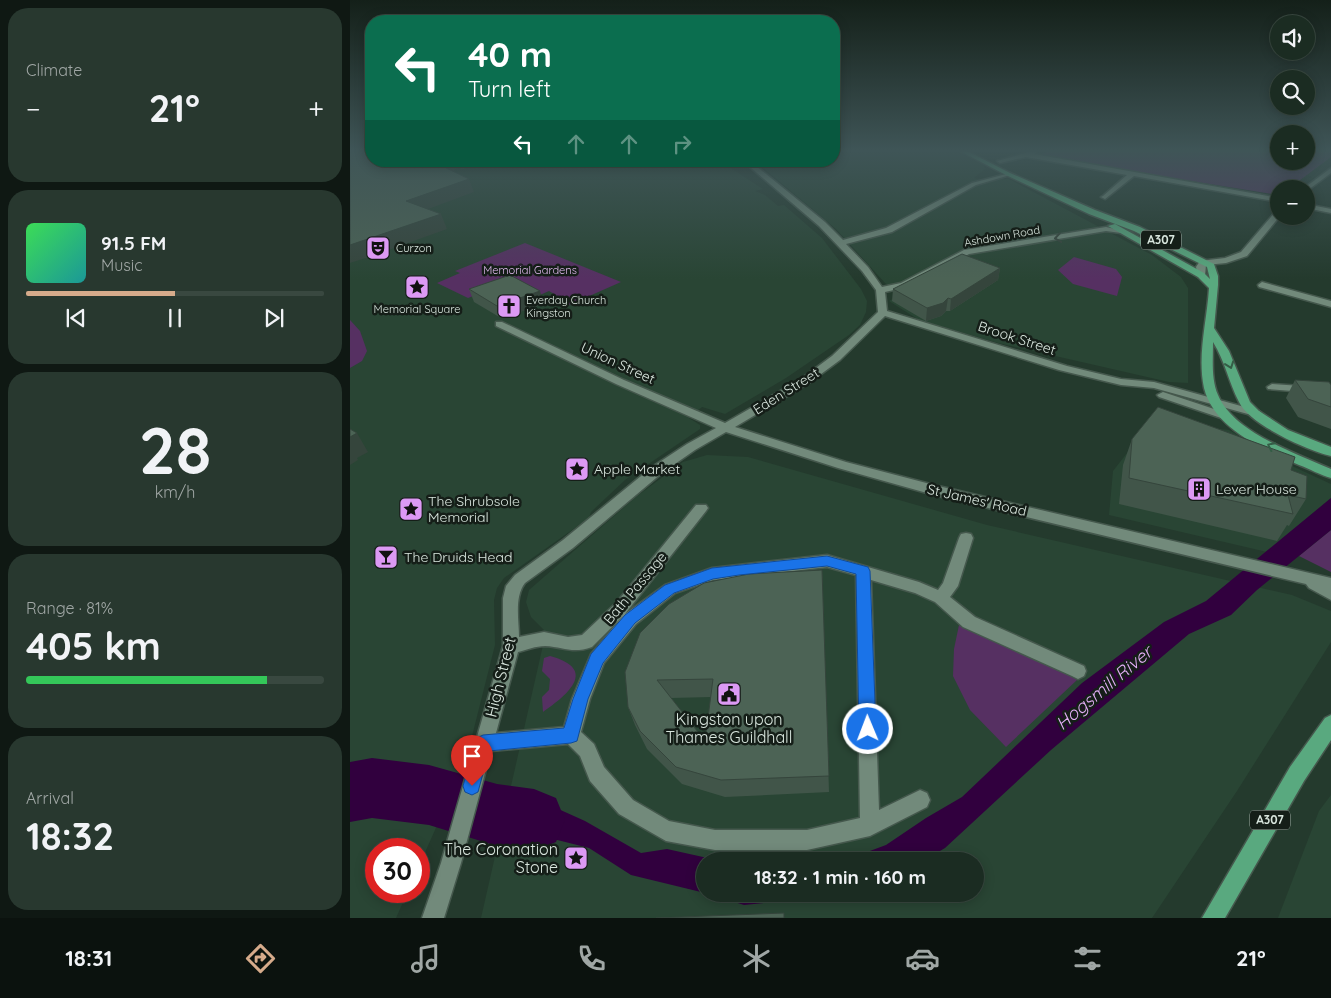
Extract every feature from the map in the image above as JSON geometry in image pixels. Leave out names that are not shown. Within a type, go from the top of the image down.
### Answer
[{"type":"main road","name":"A307","points":[[1054,194],[1092,212],[1111,225],[1207,262]]},
{"type":"main road","name":"A307","points":[[1120,232],[1201,275],[1214,288]]},
{"type":"main road","points":[[1207,262],[1212,270],[1214,288],[1208,346],[1208,378],[1214,400],[1225,416],[1258,439],[1331,474]]},
{"type":"main road","points":[[1210,329],[1224,351],[1245,403],[1255,413],[1284,432],[1331,452]]},
{"type":"main road","name":"A307","points":[[1213,918],[1297,774],[1331,724]]},
{"type":"street","points":[[786,194],[822,224],[865,269],[880,290],[883,312]]},
{"type":"street","points":[[841,243],[889,230],[957,194]]},
{"type":"street","points":[[1105,197],[1109,194]]},
{"type":"street","points":[[1244,194],[1270,198]]},
{"type":"street","points":[[1315,208],[1331,211]]},
{"type":"street","points":[[1201,275],[1200,266],[1207,262],[1232,259],[1244,254],[1270,222]]},
{"type":"street","name":"Ashdown Road","points":[[880,290],[904,285],[967,252],[1111,225],[1120,232]]},
{"type":"street","points":[[1262,285],[1331,304]]},
{"type":"street","name":"Brook Street","points":[[883,312],[1053,365],[1143,386],[1154,385],[1214,400],[1255,413]]},
{"type":"street","name":"Eden Street","points":[[514,586],[520,579],[568,544],[657,470],[691,447],[805,382],[836,358],[883,312]]},
{"type":"street","name":"Union Street","points":[[499,324],[620,382],[725,428]]},
{"type":"street","name":"Brook Street","points":[[1143,386],[1151,392],[1225,416]]},
{"type":"street","points":[[1272,388],[1331,391]]},
{"type":"street","name":"St James' Road","points":[[725,428],[842,465],[934,490],[1232,559],[1302,578]]},
{"type":"street","name":"Bath Passage","points":[[511,646],[544,639],[568,644],[586,642],[623,606],[701,508]]},
{"type":"street","points":[[940,598],[950,586],[966,538]]},
{"type":"street","points":[[571,735],[580,699],[597,659],[630,619],[670,589],[712,574],[771,566],[827,561],[919,588],[940,598],[969,622],[1078,671]]},
{"type":"street","points":[[863,571],[870,826]]},
{"type":"street","points":[[1302,578],[1331,584]]},
{"type":"street","points":[[1302,578],[1331,594]]},
{"type":"street","name":"High Street","points":[[433,918],[451,862],[511,646],[511,598],[514,586]]},
{"type":"street","points":[[483,743],[571,735],[587,750],[597,774],[626,807],[666,831],[715,840],[808,840],[870,826],[920,800]]},
{"type":"shaded area","points":[[350,194],[762,194],[778,206],[784,205],[822,238],[861,289],[867,301],[866,312],[860,325],[849,335],[786,378],[725,414],[702,407],[689,418],[700,425],[700,429],[625,480],[591,512],[589,518],[504,578],[497,588],[494,600],[495,645],[466,760],[430,841],[430,838],[365,838],[365,903],[403,903],[396,918],[350,918]]},
{"type":"shaded area","points":[[794,194],[1037,194],[1152,255],[1181,277],[1188,288],[1188,383],[1169,382],[998,343],[919,320],[889,301],[901,294],[885,283],[836,229]]},
{"type":"shaded area","points":[[1159,412],[1212,428],[1229,430],[1292,466],[1331,484],[1331,498],[1267,552],[1109,515],[1113,471]]},
{"type":"shaded area","points":[[707,455],[748,457],[987,525],[1292,595],[1331,611],[1331,642],[1237,791],[1152,918],[481,918],[546,632],[531,617],[526,602],[529,590],[637,496],[683,462]]},
{"type":"shaded area","points":[[1331,795],[1331,918],[1278,918],[1319,811]]},
{"type":"green space","name":"Memorial Gardens","points":[[525,243],[621,282],[569,305],[556,300],[561,298],[549,291],[533,298],[481,293],[468,298],[437,283],[460,273],[455,271]]},
{"type":"green space","points":[[1074,257],[1116,269],[1122,277],[1117,296],[1073,284],[1058,270]]},
{"type":"green space","points":[[350,320],[360,331],[367,351],[362,361],[350,368]]},
{"type":"green space","points":[[1331,530],[1331,572],[1299,556]]},
{"type":"green space","points":[[959,625],[1051,664],[1077,680],[1006,747],[970,710],[953,676],[954,649]]},
{"type":"green space","points":[[550,656],[565,661],[573,668],[576,675],[569,690],[543,712],[542,697],[549,690],[550,679],[542,671],[544,658]]},
{"type":"water","points":[[1331,498],[1331,530],[1257,590],[1231,615],[1189,634],[1051,750],[945,848],[938,852],[867,852],[886,845],[962,797],[1082,683],[1164,622],[1206,601]]},
{"type":"water","points":[[371,768],[441,775],[429,807],[350,809],[350,773]]},
{"type":"water","points":[[519,797],[545,803],[585,821],[641,853],[667,849],[696,855],[696,891],[631,875],[589,848],[514,829]]},
{"type":"water","points":[[734,902],[773,902],[744,905]]},
{"type":"building","points":[[350,194],[427,194],[406,201],[441,214],[350,245]]},
{"type":"building","points":[[962,254],[1000,268],[951,299],[948,298],[943,303],[927,308],[893,289]]},
{"type":"building","points":[[510,275],[540,291],[497,306],[469,289]]},
{"type":"building","points":[[1295,380],[1329,382],[1331,385],[1331,407],[1308,399]]},
{"type":"building","points":[[1158,407],[1295,457],[1291,470],[1307,476],[1306,499],[1288,495],[1293,514],[1129,478],[1132,439]]},
{"type":"building","points":[[350,429],[357,433],[350,437]]},
{"type":"building","name":"Kingston upon Thames Guildhall","points":[[822,570],[829,776],[721,780],[676,767],[640,731],[628,707],[625,672],[640,633],[669,604],[704,583],[749,574]],"holes":[[[713,679],[705,741],[657,680]]]},
{"type":"building","points":[[784,913],[784,918],[656,918]]},
{"type":"waterway","name":"Hogsmill River","points":[[350,792],[372,788],[429,795],[497,815],[534,820]]},
{"type":"place","name":"Curzon","points":[[378,248]]},
{"type":"place","name":"Memorial Square","points":[[417,287]]},
{"type":"place","name":"Everday Church Kingston","points":[[509,306]]},
{"type":"place","name":"Apple Market","points":[[577,469]]},
{"type":"place","name":"Lever House","points":[[1199,489]]},
{"type":"place","name":"The Shrubsole Memorial","points":[[411,509]]},
{"type":"place","name":"The Druids Head","points":[[386,557]]},
{"type":"place","name":"Kingston upon Thames Guildhall","points":[[729,694]]},
{"type":"place","name":"The Coronation Stone","points":[[576,858]]},
{"type":"route","points":[[472,786],[483,743],[571,735],[580,699],[597,659],[630,619],[670,589],[688,581],[712,574],[752,568],[827,561],[863,571],[868,729]]}]
